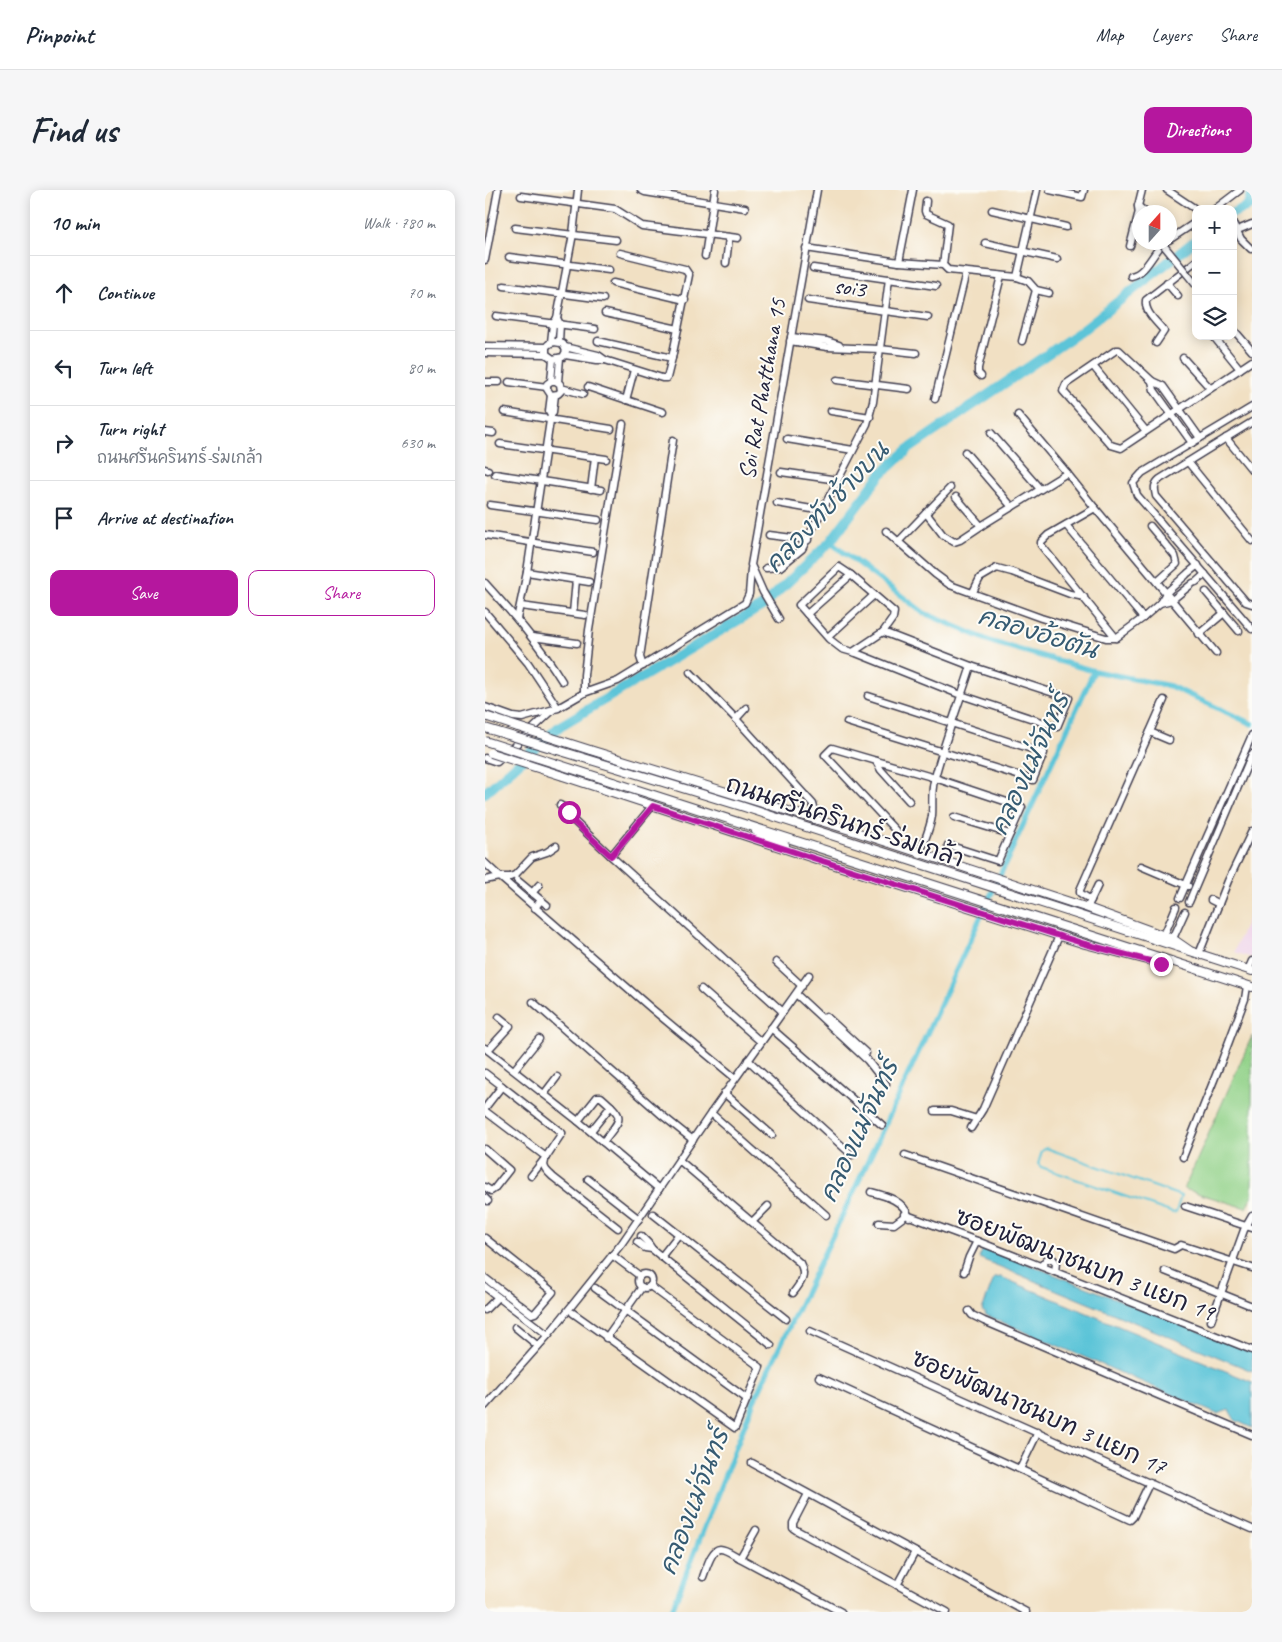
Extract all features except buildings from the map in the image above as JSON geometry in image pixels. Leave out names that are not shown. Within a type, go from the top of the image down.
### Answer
[{"type":"main road","name":"ถนนศรีนครินทร์-ร่มเกล้า","points":[[485,716],[1012,883],[1089,904],[1162,939]]},
{"type":"main road","name":"ถนนศรีนครินทร์-ร่มเกล้า","points":[[485,728],[741,806],[1007,894],[1162,939],[1195,953],[1250,971]]},
{"type":"main road","name":"ถนนศรีนครินทร์-ร่มเกล้า","points":[[485,741],[1250,986]]},
{"type":"main road","name":"ถนนศรีนครินทร์-ร่มเกล้า","points":[[487,754],[563,776],[1059,936],[1145,960],[1186,967]]},
{"type":"main road","points":[[741,806],[827,823]]},
{"type":"main road","points":[[727,818],[816,859]]},
{"type":"street","points":[[485,260],[498,190]]},
{"type":"street","points":[[547,348],[556,322],[562,294],[573,234],[578,190]]},
{"type":"street","points":[[641,190],[745,208]]},
{"type":"street","points":[[705,256],[715,190]]},
{"type":"street","name":"Soi Rat Phatthana 15","points":[[556,709],[584,693],[618,681],[745,602],[749,594],[751,565],[817,190]]},
{"type":"street","points":[[899,262],[913,190]]},
{"type":"street","points":[[1017,277],[1037,190]]},
{"type":"street","points":[[1049,190],[1082,197],[1083,190]]},
{"type":"street","points":[[1138,205],[1142,190]]},
{"type":"street","points":[[1167,190],[1192,207]]},
{"type":"street","points":[[1225,205],[1240,190]]},
{"type":"street","points":[[521,196],[615,210],[642,226],[738,238]]},
{"type":"street","points":[[926,200],[925,211],[927,214],[948,224],[943,265]]},
{"type":"street","points":[[992,210],[1066,227]]},
{"type":"street","points":[[1237,228],[1252,224]]},
{"type":"street","points":[[1177,235],[1192,225]]},
{"type":"street","points":[[515,228],[616,240]]},
{"type":"street","points":[[1237,232],[1241,240],[1251,249]]},
{"type":"street","points":[[726,263],[729,237]]},
{"type":"street","points":[[1130,246],[1132,239]]},
{"type":"street","points":[[985,243],[1057,259]]},
{"type":"street","points":[[807,248],[899,262],[943,265],[948,270],[1017,277],[1028,281],[1036,290],[1049,293]]},
{"type":"street","points":[[1131,276],[1140,272],[1156,250]]},
{"type":"street","points":[[1168,250],[1192,279]]},
{"type":"street","points":[[485,346],[547,348],[559,357],[605,360],[634,370],[667,377],[689,275],[685,269],[620,253]]},
{"type":"street","points":[[509,257],[609,270]]},
{"type":"street","points":[[1157,343],[1164,331],[1148,312],[1145,304],[1146,300],[1192,264]]},
{"type":"street","points":[[813,268],[937,286]]},
{"type":"street","points":[[935,399],[966,272]]},
{"type":"street","points":[[981,376],[978,374],[978,368],[1001,276]]},
{"type":"street","points":[[766,568],[780,567],[802,549],[870,417],[889,279]]},
{"type":"street","points":[[613,284],[685,300]]},
{"type":"street","points":[[1167,284],[1178,296]]},
{"type":"street","points":[[504,286],[603,299]]},
{"type":"street","points":[[1022,341],[1036,290]]},
{"type":"street","name":"soi3","points":[[809,300],[928,318]]},
{"type":"street","points":[[605,313],[678,329]]},
{"type":"street","points":[[496,316],[556,322],[595,329]]},
{"type":"street","points":[[556,322],[559,342],[565,347],[599,354],[605,360]]},
{"type":"street","points":[[1237,334],[1252,351]]},
{"type":"street","points":[[790,339],[827,341],[845,347],[916,353]]},
{"type":"street","points":[[1217,340],[1240,368]]},
{"type":"street","points":[[599,341],[672,358]]},
{"type":"street","points":[[485,353],[547,348],[559,342]]},
{"type":"street","points":[[553,395],[548,391],[554,385],[559,357],[565,347]]},
{"type":"street","points":[[1200,438],[1179,408],[1163,386],[1152,381],[1119,350],[1116,350],[1066,384],[1063,390],[1111,445],[1121,448],[1179,408],[1252,361]]},
{"type":"street","points":[[1183,358],[1210,388]]},
{"type":"street","points":[[1093,366],[1146,431]]},
{"type":"street","points":[[626,400],[634,370]]},
{"type":"street","points":[[837,380],[909,389]]},
{"type":"street","points":[[1152,381],[1154,390],[1192,443]]},
{"type":"street","points":[[485,382],[499,382]]},
{"type":"street","points":[[509,382],[554,385],[583,394]]},
{"type":"street","points":[[553,395],[559,393],[554,385]]},
{"type":"street","points":[[588,388],[663,412]]},
{"type":"street","points":[[517,618],[527,572],[550,416],[553,412],[553,395]]},
{"type":"street","points":[[1252,407],[1142,472],[1133,483],[1137,495],[1252,629]]},
{"type":"street","points":[[504,412],[550,416],[611,429]]},
{"type":"street","points":[[831,412],[870,417]]},
{"type":"street","points":[[1018,415],[1216,653]]},
{"type":"street","points":[[1252,422],[1155,483],[1154,489],[1156,496],[1246,602],[1252,604]]},
{"type":"street","points":[[584,693],[589,630],[623,424]]},
{"type":"street","points":[[485,432],[493,433]]},
{"type":"street","points":[[991,432],[1040,489]]},
{"type":"street","points":[[1226,438],[1252,470]]},
{"type":"street","points":[[787,439],[853,450]]},
{"type":"street","points":[[643,666],[640,657],[673,440]]},
{"type":"street","points":[[500,444],[606,459]]},
{"type":"street","points":[[965,452],[1012,507]]},
{"type":"street","points":[[591,489],[595,457]]},
{"type":"street","points":[[1188,462],[1252,541]]},
{"type":"street","points":[[781,472],[838,480]]},
{"type":"street","points":[[926,513],[943,534],[954,542],[1067,473]]},
{"type":"street","points":[[495,474],[601,490]]},
{"type":"street","points":[[898,542],[950,488]]},
{"type":"street","points":[[956,497],[981,526]]},
{"type":"street","points":[[777,504],[823,511]]},
{"type":"street","points":[[490,505],[598,520]]},
{"type":"street","points":[[1095,508],[1043,539],[1041,545],[1116,638]]},
{"type":"street","points":[[1066,525],[1143,618]]},
{"type":"street","points":[[1150,526],[1177,560],[1177,564],[1157,582]]},
{"type":"street","points":[[886,531],[943,581],[1095,636],[1116,638],[1160,603],[1166,593],[1198,565]]},
{"type":"street","points":[[485,535],[593,552]]},
{"type":"street","points":[[769,535],[808,540]]},
{"type":"street","points":[[751,565],[763,592],[779,619]]},
{"type":"street","points":[[853,652],[883,632],[895,614],[851,575],[839,567],[799,605],[841,649],[961,695],[1057,727],[1069,698],[971,666],[883,632]]},
{"type":"street","points":[[973,592],[980,578],[997,568],[1070,594],[1084,597]]},
{"type":"street","points":[[527,572],[589,582]]},
{"type":"street","points":[[1160,603],[1172,600],[1205,574]]},
{"type":"street","points":[[807,614],[851,575]]},
{"type":"street","points":[[573,613],[575,580]]},
{"type":"street","points":[[485,583],[532,637],[562,681]]},
{"type":"street","points":[[1206,592],[1239,631]]},
{"type":"street","points":[[828,637],[874,595]]},
{"type":"street","points":[[521,606],[585,615]]},
{"type":"street","points":[[485,612],[528,663],[556,709]]},
{"type":"street","points":[[1199,634],[1224,613]]},
{"type":"street","points":[[532,637],[577,643]]},
{"type":"street","points":[[920,853],[930,822],[931,794],[935,778],[971,666]]},
{"type":"street","points":[[690,672],[736,719],[813,804],[815,811],[813,819]]},
{"type":"street","points":[[847,722],[1033,780],[1044,753],[869,696]]},
{"type":"street","points":[[1098,884],[1089,904],[1080,893],[1080,890],[1164,700]]},
{"type":"street","points":[[485,708],[521,718],[556,709]]},
{"type":"street","points":[[736,719],[746,708]]},
{"type":"street","points":[[487,754],[497,762],[556,709]]},
{"type":"street","points":[[1150,732],[1169,740]]},
{"type":"street","points":[[1180,898],[1252,735]]},
{"type":"street","points":[[896,831],[825,756],[832,748],[935,778],[1021,807],[998,861],[948,845]]},
{"type":"street","points":[[1189,902],[1251,757]]},
{"type":"street","points":[[876,761],[881,770],[909,801]]},
{"type":"street","points":[[560,805],[568,810],[574,822],[783,1012]]},
{"type":"street","points":[[611,856],[653,806]]},
{"type":"street","points":[[954,817],[1010,834]]},
{"type":"street","points":[[1195,953],[1252,831]]},
{"type":"street","points":[[485,880],[515,875],[532,857],[547,852],[556,846]]},
{"type":"street","points":[[485,863],[535,908],[735,1078]]},
{"type":"street","points":[[1141,866],[1195,889]]},
{"type":"street","points":[[517,880],[547,906]]},
{"type":"street","points":[[532,893],[539,885]]},
{"type":"street","points":[[535,908],[541,900]]},
{"type":"street","points":[[1211,900],[1219,904]]},
{"type":"street","points":[[1162,939],[1176,907]]},
{"type":"street","points":[[1171,942],[1185,912]]},
{"type":"street","points":[[971,1128],[983,1110],[1059,936]]},
{"type":"street","points":[[1250,971],[1252,961]]},
{"type":"street","points":[[777,962],[802,986]]},
{"type":"street","points":[[485,1406],[548,1335],[612,1255],[635,1235],[639,1219],[659,1189],[724,1093],[809,975]]},
{"type":"street","points":[[1183,1158],[1250,986]]},
{"type":"street","points":[[701,989],[761,1042]]},
{"type":"street","points":[[796,994],[866,1053]]},
{"type":"street","points":[[533,1002],[693,1140]]},
{"type":"street","points":[[826,1016],[867,1060],[885,1084]]},
{"type":"street","points":[[499,1017],[510,1026],[486,1049],[578,1121],[659,1189]]},
{"type":"street","points":[[771,1028],[882,1125]]},
{"type":"street","points":[[514,1070],[539,1039]]},
{"type":"street","points":[[748,1060],[852,1156]]},
{"type":"street","points":[[485,1074],[561,1132],[546,1157],[531,1176]]},
{"type":"street","points":[[544,1094],[557,1077]]},
{"type":"street","points":[[502,1086],[485,1110],[546,1157]]},
{"type":"street","points":[[724,1093],[772,1135]]},
{"type":"street","points":[[578,1121],[597,1097],[601,1097],[619,1113],[619,1120],[603,1142]]},
{"type":"street","points":[[591,1132],[611,1106]]},
{"type":"street","points":[[935,1112],[951,1112],[977,1119]]},
{"type":"street","points":[[711,1113],[826,1215]]},
{"type":"street","points":[[485,1149],[509,1170],[494,1189],[491,1191],[485,1187]]},
{"type":"street","points":[[905,1154],[1174,1249],[1181,1245],[1252,1268]]},
{"type":"street","points":[[546,1157],[543,1165],[547,1171],[618,1228]]},
{"type":"street","points":[[679,1160],[800,1263],[804,1276],[793,1293]]},
{"type":"street","points":[[589,1179],[639,1219]]},
{"type":"street","points":[[871,1192],[892,1199],[907,1210],[906,1215],[893,1224],[879,1224]]},
{"type":"street","points":[[752,1222],[767,1206]]},
{"type":"street","points":[[1185,1206],[1249,1227]]},
{"type":"street","points":[[653,1214],[786,1320]]},
{"type":"street","name":"ซอยพัฒนาชนบท 3 แยก 19","points":[[906,1215],[977,1241],[1252,1350]]},
{"type":"street","points":[[1211,1322],[1252,1216]]},
{"type":"street","points":[[661,1257],[679,1234]]},
{"type":"street","points":[[635,1235],[648,1243],[652,1250],[771,1345]]},
{"type":"street","points":[[485,1238],[553,1292],[532,1314],[485,1278]]},
{"type":"street","points":[[964,1272],[977,1241]]},
{"type":"street","points":[[612,1255],[640,1276],[646,1275],[650,1277],[650,1286]]},
{"type":"street","points":[[1041,1266],[1047,1259],[1053,1259],[1056,1263],[1055,1272]]},
{"type":"street","points":[[1165,1271],[1252,1306]]},
{"type":"street","points":[[640,1276],[638,1282],[642,1287],[650,1286]]},
{"type":"street","points":[[573,1313],[735,1428],[760,1367],[650,1286]]},
{"type":"street","points":[[485,1287],[548,1335]]},
{"type":"street","points":[[606,1338],[642,1287]]},
{"type":"street","points":[[595,1288],[747,1399]]},
{"type":"street","points":[[485,1310],[498,1297]]},
{"type":"street","points":[[969,1311],[972,1315],[984,1321],[1252,1435]]},
{"type":"street","points":[[515,1327],[538,1346]]},
{"type":"street","name":"ซอยพัฒนาชนบท 3 แยก 17","points":[[810,1330],[1252,1529]]},
{"type":"street","points":[[819,1377],[1130,1520],[1150,1482]]},
{"type":"street","points":[[1020,1469],[1038,1432]]},
{"type":"street","points":[[752,1463],[1017,1610],[1026,1612]]},
{"type":"street","points":[[808,1494],[793,1524],[793,1528],[947,1612]]},
{"type":"street","points":[[740,1558],[756,1530]]},
{"type":"street","points":[[703,1577],[710,1559],[717,1550],[721,1549],[841,1612]]},
{"type":"street","points":[[897,1585],[915,1552]]},
{"type":"shaded area","points":[[1252,907],[1252,958],[1234,952]]},
{"type":"green space","points":[[1252,1036],[1252,1196],[1246,1208],[1184,1189]]},
{"type":"water","points":[[984,1247],[1252,1352],[1252,1371],[979,1258]]},
{"type":"water","points":[[1001,1277],[1252,1382],[1252,1428],[1235,1420],[1229,1410],[1217,1414],[986,1315],[982,1310],[994,1278]]},
{"type":"waterway","points":[[1248,205],[1252,190]]},
{"type":"waterway","name":"คลองทับช้างบน","points":[[1237,211],[1252,204]]},
{"type":"waterway","name":"คลองทับช้างบน","points":[[485,793],[560,726],[764,605],[830,542],[881,474],[909,449],[1081,331],[1192,243]]},
{"type":"waterway","name":"คลองอ้อตัน","points":[[830,542],[924,613],[992,642],[1094,671],[1170,686],[1252,724]]},
{"type":"waterway","name":"คลองแม่จันทร์","points":[[671,1612],[754,1401],[871,1155],[1094,671]]},
{"type":"waterway","points":[[1046,1148],[1181,1196],[1176,1212],[1173,1213],[1041,1167],[1038,1164],[1042,1151],[1046,1148]]},
{"type":"route","points":[[569,812],[574,822],[611,856],[653,806],[1085,944],[1161,964]]}]
